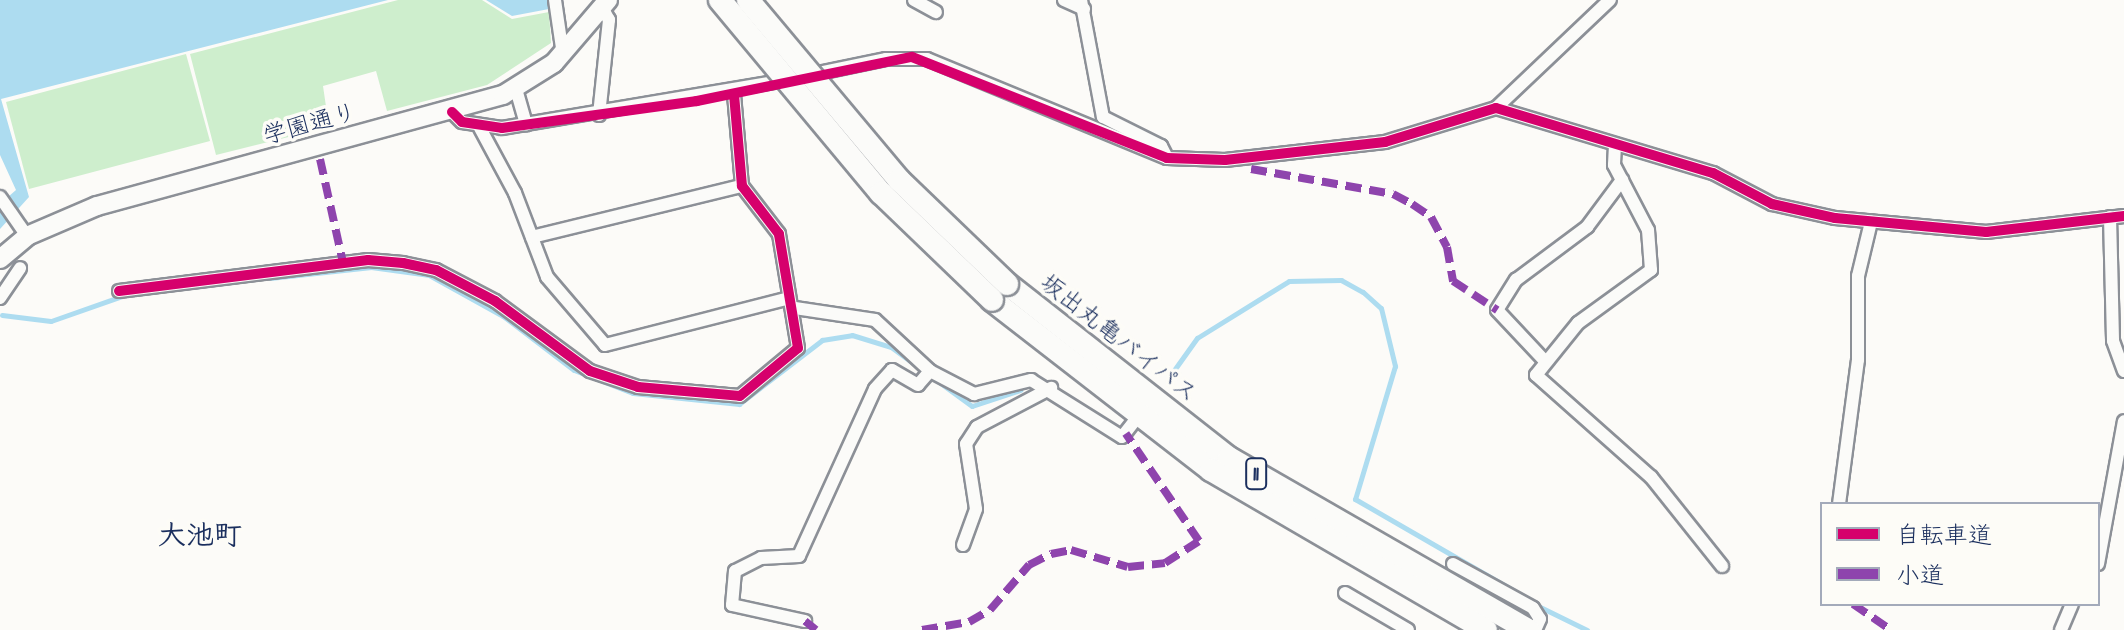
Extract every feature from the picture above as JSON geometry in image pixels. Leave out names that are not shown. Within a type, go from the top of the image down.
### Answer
[{"type":"highway","name":"坂出丸亀バイパス","points":[[720,0],[881,193],[999,292],[1137,418],[1287,517],[1486,630]]},
{"type":"highway","name":"坂出丸亀バイパス","points":[[748,0],[899,180],[999,292],[1229,458],[1528,630]]},
{"type":"street","points":[[914,0],[936,12]]},
{"type":"street","points":[[1064,0],[1083,5],[1103,117],[1161,146],[1167,158]]},
{"type":"street","points":[[452,112],[480,128],[526,125],[734,94],[886,59],[927,59],[1167,158],[1225,160],[1385,142],[1496,108],[1610,0]]},
{"type":"street","points":[[555,2],[563,55]]},
{"type":"street","points":[[599,115],[609,20],[606,5]]},
{"type":"street","name":"学園通り","points":[[0,259],[27,236],[97,206],[452,112],[516,89],[563,55],[606,5]]},
{"type":"street","points":[[516,89],[526,125]]},
{"type":"street","points":[[119,291],[368,260],[403,263],[436,270],[495,301],[590,371],[638,387],[727,400],[777,371],[798,348],[779,234],[742,186],[734,94]]},
{"type":"street","points":[[1496,108],[1713,173],[1772,204],[1871,222],[1986,232],[2124,216]]},
{"type":"street","points":[[480,128],[532,237],[547,277],[605,345],[792,303],[875,320],[927,375],[974,394],[1031,380],[1051,388],[1122,437],[1137,418]]},
{"type":"street","points":[[1615,145],[1622,180],[1648,230],[1651,270],[1543,359],[1536,375],[1651,477],[1722,566]]},
{"type":"street","points":[[1543,359],[1497,310],[1516,280],[1587,227],[1622,180]]},
{"type":"street","points":[[532,237],[742,186]]},
{"type":"street","points":[[1,199],[27,236]]},
{"type":"street","points":[[2110,217],[2113,341],[2124,371]]},
{"type":"street","points":[[1839,502],[1858,360],[1858,276],[1871,222]]},
{"type":"street","points":[[0,298],[20,268]]},
{"type":"street","points":[[805,621],[732,605],[735,571],[761,558],[799,556],[875,389],[892,370],[918,385],[927,375]]},
{"type":"street","points":[[963,545],[976,509],[966,444],[977,427],[1051,388]]},
{"type":"street","points":[[2100,553],[2124,421]]},
{"type":"street","points":[[1453,564],[1533,608],[1540,619],[1535,630]]},
{"type":"street","points":[[1345,593],[1408,630]]},
{"type":"street","points":[[2061,630],[2071,606]]},
{"type":"green space","points":[[398,0],[482,0],[512,19],[549,12],[551,43],[487,85],[387,111],[376,71],[323,86],[329,127],[216,155],[190,54]]},
{"type":"green space","points":[[186,54],[210,141],[29,189],[6,102]]},
{"type":"water","points":[[0,0],[388,0],[1,99],[29,197],[0,229],[0,204],[16,190],[0,155]]},
{"type":"water","points":[[486,0],[549,0],[549,9],[512,16]]},
{"type":"waterway","points":[[270,278],[371,267],[429,275],[503,316],[574,370],[633,393],[739,404],[822,340],[852,335],[891,347],[972,406],[1020,390]]},
{"type":"waterway","points":[[1172,373],[1197,338],[1289,281],[1341,280],[1363,292],[1381,308],[1395,366],[1355,499],[1516,592]]},
{"type":"waterway","points":[[2,315],[51,321],[122,296]]},
{"type":"waterway","points":[[1534,604],[1587,630]]},
{"type":"marked path","points":[[320,159],[343,263]]},
{"type":"marked path","points":[[1251,169],[1393,194],[1412,204],[1431,217],[1447,247],[1453,281],[1497,310]]},
{"type":"marked path","points":[[922,630],[969,622],[990,610],[1029,565],[1051,554],[1071,550],[1128,567],[1165,563],[1199,541],[1126,434]]},
{"type":"marked path","points":[[1856,606],[1891,630]]},
{"type":"marked path","points":[[805,621],[816,630]]},
{"type":"cycle path","points":[[452,112],[462,122],[502,128],[697,101],[912,57],[1167,158],[1225,160],[1385,142],[1496,108],[1713,173],[1772,204],[1835,218],[1986,232],[2124,216]]},
{"type":"cycle path","points":[[119,291],[368,260],[403,263],[436,270],[495,301],[590,371],[638,387],[740,396],[798,348],[779,234],[742,186],[734,94]]},
{"type":"district","name":"大池町","points":[[200,536]]}]
